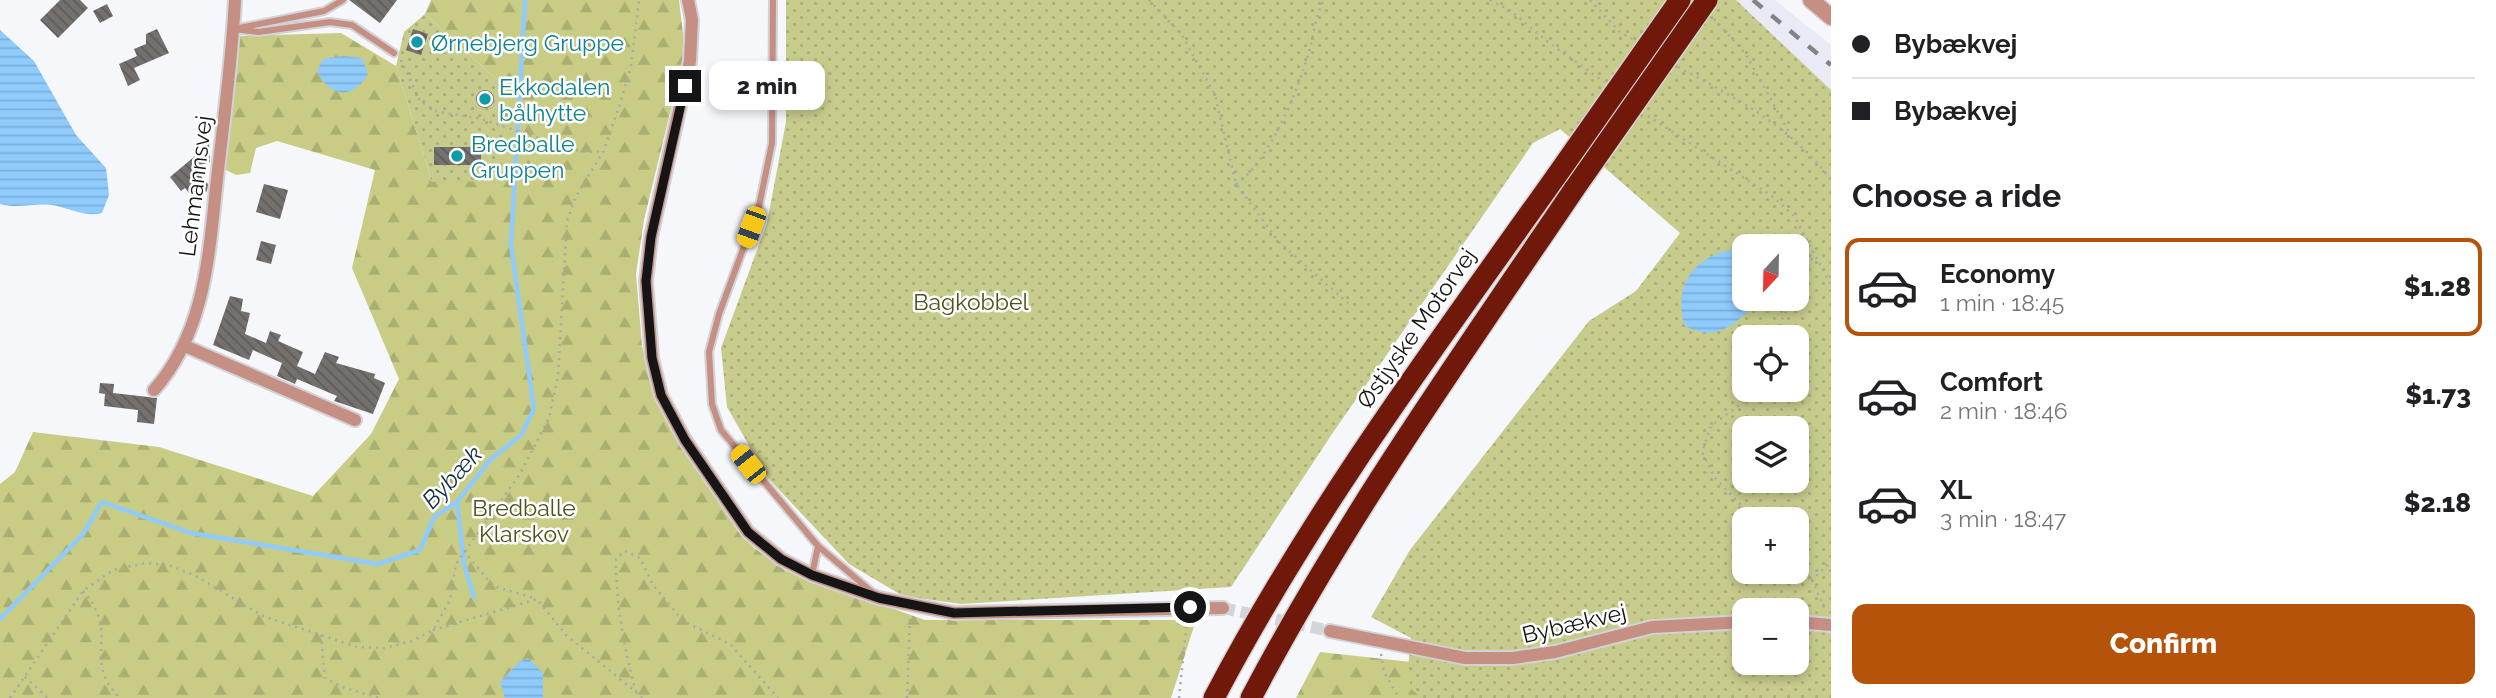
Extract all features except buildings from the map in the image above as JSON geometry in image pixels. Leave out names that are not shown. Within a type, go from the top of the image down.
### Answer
[{"type":"highway","name":"Østjyske Motorvej","points":[[1214,698],[1296,555],[1390,408],[1680,0]]},
{"type":"highway","points":[[1251,698],[1332,554],[1370,495],[1575,188],[1708,7]]},
{"type":"street","name":"Lehmannsvej","points":[[154,390],[169,373],[185,346],[196,316],[214,226],[235,0]]},
{"type":"street","points":[[688,0],[692,20],[690,61],[651,237],[646,281],[652,358],[661,395],[685,440],[748,532],[781,559],[812,575],[879,598],[954,613],[1223,607]]},
{"type":"street","points":[[1811,0],[1831,17]]},
{"type":"street","points":[[185,346],[355,420]]},
{"type":"street","name":"Bybækvej","points":[[1330,631],[1465,658],[1513,658],[1555,652],[1653,627],[1732,623]]},
{"type":"street","points":[[1809,623],[1831,624]]},
{"type":"lane","points":[[234,29],[324,11],[343,0]]},
{"type":"lane","points":[[773,0],[772,143],[759,206],[719,314],[708,370],[712,404],[720,430],[818,546],[879,598]]},
{"type":"lane","points":[[234,29],[258,32],[330,22],[352,24],[394,53]]},
{"type":"lane","points":[[812,575],[818,546]]},
{"type":"path","points":[[433,630],[450,600],[456,564],[520,474],[549,418],[558,376],[567,221],[576,197],[603,152],[631,66],[639,0]]},
{"type":"path","points":[[1149,0],[1182,35],[1215,95],[1236,184],[1279,242],[1350,305]]},
{"type":"path","points":[[1236,184],[1247,177],[1274,134],[1293,94],[1324,0]]},
{"type":"path","points":[[1490,0],[1511,11],[1548,43],[1612,88]]},
{"type":"path","points":[[1590,0],[1620,32],[1642,45]]},
{"type":"path","points":[[1708,7],[1745,53],[1791,135]]},
{"type":"path","points":[[394,53],[403,61],[412,90],[427,107],[455,116],[478,118],[520,134],[559,143],[579,151],[603,152]]},
{"type":"path","points":[[1674,65],[1753,108],[1791,135],[1810,152],[1831,180]]},
{"type":"path","points":[[1644,113],[1772,196],[1794,216],[1813,256],[1831,285]]},
{"type":"path","points":[[1810,263],[1813,256]]},
{"type":"path","points":[[1743,507],[1715,478],[1702,452],[1711,426],[1744,402]]},
{"type":"path","points":[[464,551],[493,586],[537,599],[566,635],[642,698]]},
{"type":"path","points":[[636,692],[624,650],[616,584],[616,559],[625,551],[640,558],[653,585],[682,621],[730,644],[778,698]]},
{"type":"path","points":[[1812,580],[1831,561]]},
{"type":"path","points":[[10,698],[83,591],[113,570],[146,563],[168,565],[194,575],[263,616],[357,647],[385,648],[412,641],[433,630],[537,599]]},
{"type":"path","points":[[1809,577],[1831,624]]},
{"type":"path","points":[[83,591],[95,605],[103,628],[106,679],[119,698]]},
{"type":"path","points":[[907,698],[911,606]]},
{"type":"path","points":[[1179,698],[1190,607]]},
{"type":"path","points":[[321,634],[325,678],[342,687],[379,698]]},
{"type":"path","points":[[1382,643],[1380,660],[1399,698]]},
{"type":"path","points":[[24,677],[48,698]]},
{"type":"shaded area","points":[[1736,0],[1775,0],[1831,45],[1831,90]]},
{"type":"green space","name":"Bredballe Klarskov","points":[[431,0],[679,0],[685,51],[644,220],[636,274],[642,346],[656,396],[753,547],[786,571],[925,620],[1196,620],[1171,698],[0,698],[0,484],[15,472],[33,432],[159,447],[313,496],[371,434],[399,379],[352,268],[375,170],[277,141],[256,148],[250,173],[236,175],[224,169],[240,36],[341,33],[396,66],[432,182],[506,88],[425,14]]},
{"type":"green space","name":"Bagkobbel","points":[[786,0],[1736,0],[1831,90],[1831,698],[1422,698],[1411,689],[1408,667],[1411,638],[1371,617],[1410,550],[1589,321],[1636,291],[1680,233],[1560,129],[1533,143],[1332,434],[1231,587],[961,604],[903,596],[849,564],[767,477],[727,407],[721,348],[767,223],[786,122]]},
{"type":"green space","points":[[425,14],[506,88],[501,181],[432,182],[396,66],[404,32]]},
{"type":"green space","points":[[1320,652],[1457,667],[1732,664],[1732,675],[1809,675],[1831,698],[1296,698]]},
{"type":"water","points":[[0,30],[34,61],[76,135],[106,168],[109,195],[102,213],[83,213],[51,205],[0,204]]},
{"type":"water","points":[[343,56],[362,58],[368,74],[349,92],[335,91],[328,87],[317,71],[323,59]]},
{"type":"water","points":[[1732,251],[1732,312],[1747,312],[1721,330],[1694,330],[1684,325],[1681,299],[1684,287],[1696,268],[1716,254]]},
{"type":"water","points":[[528,658],[543,673],[543,698],[505,698],[500,682],[519,662]]},
{"type":"waterway","name":"Bybæk","points":[[0,619],[83,534],[102,502],[191,533],[378,564],[420,550],[434,517],[457,502],[490,460],[521,435],[534,409],[511,245],[525,0]]},
{"type":"waterway","points":[[457,502],[464,564],[474,597]]},
{"type":"tunnel","points":[[1223,608],[1330,631]]},
{"type":"railway","points":[[1753,0],[1831,65]]},
{"type":"place","name":"Ørnebjerg Gruppe","points":[[417,42]]},
{"type":"place","name":"Ekkodalen bålhytte","points":[[485,99]]},
{"type":"place","name":"Bredballe Gruppen","points":[[457,156]]},
{"type":"route","points":[[685,86],[651,237],[646,281],[652,358],[661,395],[685,440],[748,532],[781,559],[812,575],[911,606],[954,613],[1190,607]]}]
